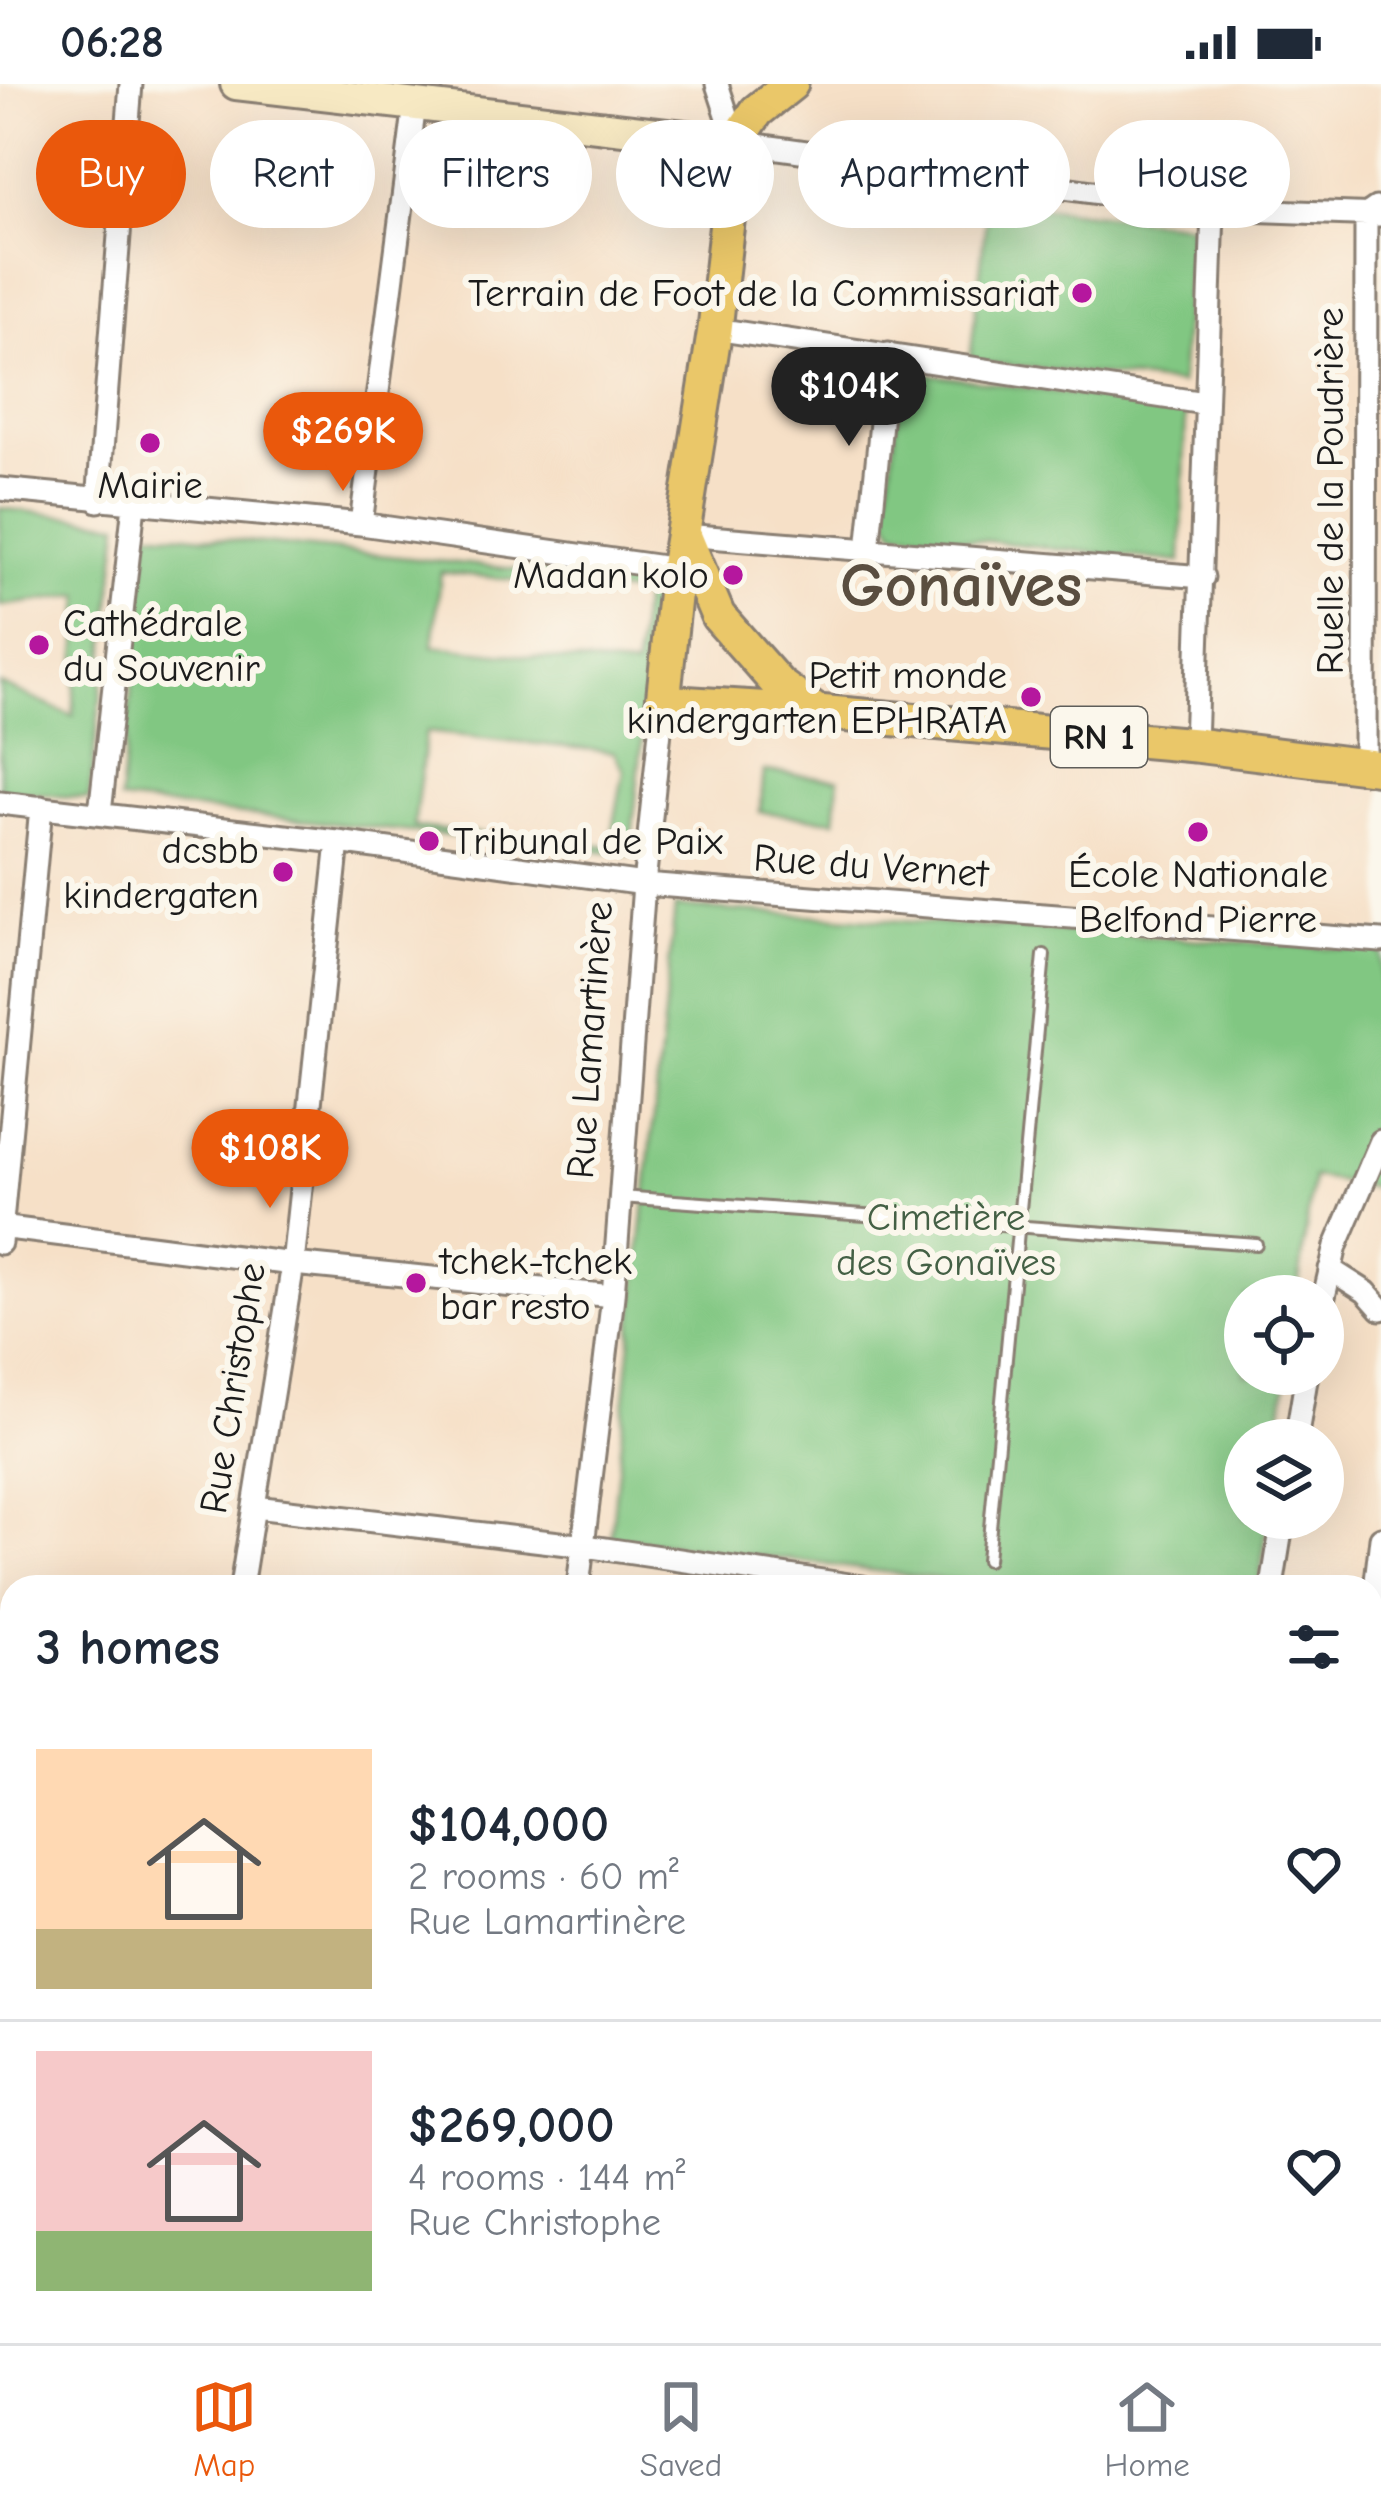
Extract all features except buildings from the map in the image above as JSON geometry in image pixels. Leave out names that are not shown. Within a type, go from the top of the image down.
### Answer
[{"type":"main road","points":[[751,120],[791,84]]},
{"type":"main road","name":"Rue Lamartinère","points":[[663,702],[677,569],[726,228]]},
{"type":"main road","points":[[684,535],[718,616],[779,685],[817,712]]},
{"type":"main road","name":"RN 1","points":[[663,702],[1195,745],[1373,768]]},
{"type":"street","points":[[98,501],[131,84]]},
{"type":"street","points":[[236,84],[416,94],[616,124]]},
{"type":"street","points":[[717,84],[729,120]]},
{"type":"street","points":[[361,524],[416,94]]},
{"type":"street","points":[[774,147],[1094,192]]},
{"type":"street","points":[[1290,210],[1376,211]]},
{"type":"street","name":"Ruelle de la Poudrière","points":[[1373,768],[1376,211]]},
{"type":"street","points":[[1195,745],[1212,228]]},
{"type":"street","points":[[715,329],[1204,403]]},
{"type":"street","points":[[868,550],[888,354]]},
{"type":"street","points":[[0,489],[361,524],[677,569]]},
{"type":"street","points":[[100,813],[134,505]]},
{"type":"street","points":[[684,535],[1202,578]]},
{"type":"street","name":"Rue Lamartinère","points":[[580,1575],[613,1296],[644,884],[663,702]]},
{"type":"street","name":"Rue du Vernet","points":[[0,802],[644,884],[1381,941]]},
{"type":"street","points":[[0,1243],[41,807]]},
{"type":"street","name":"Rue Christophe","points":[[243,1575],[292,1264],[338,842]]},
{"type":"street","points":[[1329,1275],[1336,1246],[1381,1141]]},
{"type":"street","points":[[1,1227],[292,1264],[613,1296]]},
{"type":"street","points":[[1330,1269],[1380,1305]]},
{"type":"street","points":[[255,1508],[585,1546],[782,1575]]},
{"type":"street","points":[[1377,1575],[1381,1538]]},
{"type":"street","points":[[1274,1575],[1280,1539]]},
{"type":"lane","points":[[987,1560],[1044,955]]},
{"type":"lane","points":[[621,1197],[1256,1244]]},
{"type":"green space","name":"Terrain de Foot de la Commissariat","points":[[1070,211],[1094,214],[1094,228],[1191,228],[1180,384],[970,361],[985,228],[1070,228]]},
{"type":"green space","points":[[913,372],[1186,410],[1181,562],[895,531],[886,514],[901,386]]},
{"type":"green space","points":[[0,508],[120,523],[89,799],[0,790],[0,684],[73,716],[81,595],[0,606]]},
{"type":"green space","points":[[148,531],[659,584],[630,855],[120,801]],"holes":[[[441,572],[643,594],[635,668],[433,646]],[[426,732],[614,752],[624,770],[610,846],[414,827]]]},
{"type":"green space","points":[[764,771],[839,779],[835,820],[760,812]]},
{"type":"green space","name":"Cimetière des Gonaïves","points":[[675,907],[1381,951],[1381,1176],[1377,1188],[1313,1177],[1300,1275],[1224,1275],[1224,1395],[1284,1395],[1281,1419],[1224,1419],[1224,1539],[1265,1539],[1261,1575],[907,1575],[611,1537]]},
{"type":"place","name":"Terrain de Foot de la Commissariat","points":[[1082,293]]},
{"type":"place","name":"Mairie","points":[[150,443]]},
{"type":"place","name":"Madan kolo","points":[[733,575]]},
{"type":"place","name":"Cathédrale du Souvenir","points":[[39,645]]},
{"type":"place","name":"Petit monde kindergarten EPHRATA","points":[[1031,697]]},
{"type":"place","name":"École Nationale Belfond Pierre","points":[[1198,832]]},
{"type":"place","name":"Tribunal de Paix","points":[[429,841]]},
{"type":"place","name":"dcsbb kindergaten","points":[[283,872]]},
{"type":"place","name":"tchek-tchek bar resto","points":[[416,1283]]},
{"type":"district","name":"Gonaïves","points":[[961,585]]}]
